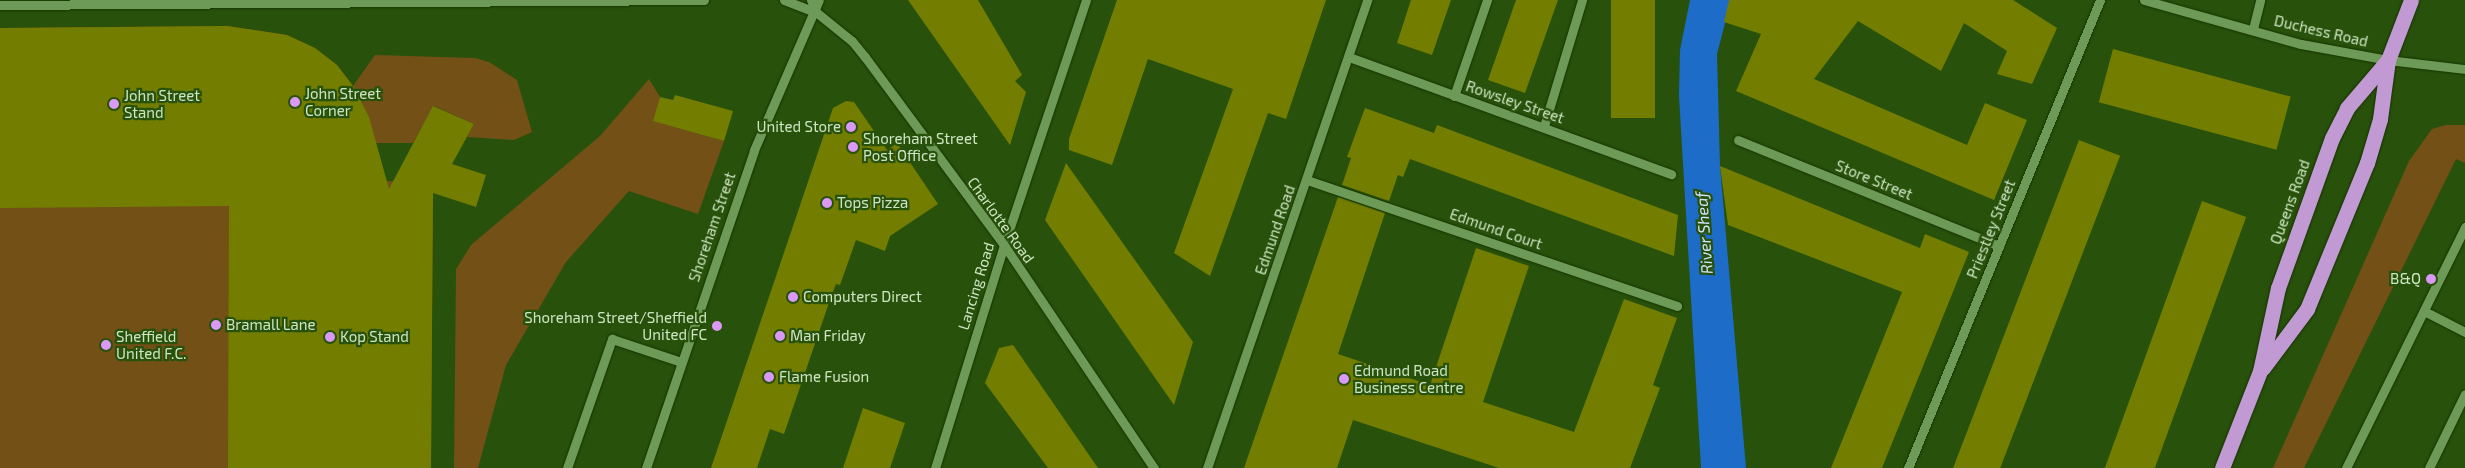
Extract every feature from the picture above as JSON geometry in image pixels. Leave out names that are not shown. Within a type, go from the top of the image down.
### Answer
[{"type":"highway","name":"Queens Road","points":[[2260,371],[2307,308],[2367,163],[2380,119],[2388,60],[2411,0]]},
{"type":"highway","name":"Queens Road","points":[[2222,468],[2260,371],[2278,288],[2332,138],[2348,108],[2388,60]]},
{"type":"street","points":[[0,5],[78,2],[704,0]]},
{"type":"street","points":[[784,0],[816,12]]},
{"type":"street","name":"Charlotte Road","points":[[811,0],[816,12],[852,40],[1004,245],[1154,468]]},
{"type":"street","name":"Shoreham Street","points":[[646,468],[754,150],[816,12],[819,0]]},
{"type":"street","name":"Lancing Road","points":[[935,468],[1004,245],[1086,0]]},
{"type":"street","name":"Edmund Road","points":[[1207,468],[1349,58],[1367,0]]},
{"type":"street","points":[[1454,96],[1487,0]]},
{"type":"street","points":[[1544,126],[1582,0]]},
{"type":"street","name":"Priestley Street","points":[[1908,468],[2100,0]]},
{"type":"street","name":"Duchess Road","points":[[2144,0],[2301,44],[2388,60],[2465,69]]},
{"type":"street","points":[[2253,29],[2260,0]]},
{"type":"street","name":"Rowsley Street","points":[[1349,58],[1544,126],[1671,174]]},
{"type":"street","name":"Store Street","points":[[1738,140],[1999,246]]},
{"type":"street","name":"Edmund Court","points":[[1307,180],[1677,306]]},
{"type":"street","points":[[2346,468],[2465,227]]},
{"type":"street","points":[[2424,311],[2465,332]]},
{"type":"street","points":[[567,468],[612,339],[681,362]]},
{"type":"street","points":[[2429,468],[2465,394]]},
{"type":"shaded area","name":"Bramall Lane","points":[[227,26],[287,35],[315,48],[337,65],[353,86],[375,55],[475,58],[489,62],[517,80],[532,132],[514,140],[467,137],[474,124],[434,106],[413,143],[376,143],[381,181],[433,182],[431,468],[0,468],[0,28]]},
{"type":"shaded area","points":[[649,79],[660,97],[654,121],[724,141],[698,214],[629,191],[566,262],[506,365],[478,468],[454,468],[456,269],[471,245],[600,136]]},
{"type":"shaded area","points":[[2446,125],[2465,125],[2465,163],[2456,159],[2304,468],[2273,468],[2409,161],[2432,129]]},
{"type":"water","name":"River Sheaf","points":[[1690,0],[1731,0],[1717,54],[1720,166],[1746,468],[1701,468],[1679,96],[1680,50]]},
{"type":"building","points":[[908,0],[978,0],[1022,75],[1015,81],[1026,92],[1010,145]]},
{"type":"building","points":[[1117,0],[1326,0],[1286,119],[1268,113],[1210,276],[1174,253],[1233,89],[1148,59],[1112,165],[1069,150],[1069,139]]},
{"type":"building","points":[[1411,0],[1451,0],[1432,55],[1397,43]]},
{"type":"building","points":[[1516,0],[1558,0],[1525,93],[1488,80]]},
{"type":"building","points":[[1611,0],[1655,0],[1655,118],[1611,118]]},
{"type":"building","points":[[1729,0],[2013,0],[2057,28],[2032,84],[1997,74],[2007,51],[1964,23],[1941,71],[1858,21],[1814,79],[1967,145],[1985,103],[2027,120],[1994,200],[1736,91],[1761,34],[1724,22]]},
{"type":"building","name":"Bramall Lane","points":[[227,26],[287,35],[315,48],[337,65],[353,86],[369,117],[389,189],[433,106],[474,124],[452,164],[486,175],[476,207],[433,193],[431,468],[228,468],[229,206],[0,208],[0,28]]},
{"type":"building","points":[[2113,49],[2291,97],[2276,150],[2099,102]]},
{"type":"building","points":[[675,95],[733,111],[724,141],[653,121],[660,97],[673,100]]},
{"type":"building","points":[[846,101],[854,102],[887,150],[897,143],[938,204],[890,236],[885,251],[856,240],[840,285],[836,284],[831,297],[784,434],[770,429],[757,468],[711,468],[833,108]]},
{"type":"building","points":[[1365,108],[1434,133],[1437,125],[1678,215],[1674,256],[1410,159],[1403,177],[1398,175],[1389,201],[1342,185],[1351,158],[1347,157]]},
{"type":"building","points":[[2079,140],[2120,156],[2000,468],[1953,468]]},
{"type":"building","points":[[1066,163],[1193,342],[1174,405],[1045,220]]},
{"type":"building","points":[[1720,166],[1920,248],[1925,234],[1969,252],[1882,468],[1831,468],[1902,292],[1728,225]]},
{"type":"building","points":[[1338,197],[1385,213],[1338,354],[1430,385],[1476,248],[1529,266],[1483,402],[1574,432],[1624,299],[1677,318],[1653,385],[1660,388],[1630,468],[1499,468],[1353,420],[1337,468],[1244,468]]},
{"type":"building","points":[[2202,201],[2246,217],[2155,468],[2105,468]]},
{"type":"building","points":[[1013,345],[1098,468],[1048,468],[985,383],[999,348]]},
{"type":"building","points":[[863,408],[905,423],[890,468],[843,468]]},
{"type":"place","name":"John Street Corner","points":[[295,102]]},
{"type":"place","name":"John Street Stand","points":[[114,104]]},
{"type":"place","name":"United Store","points":[[851,127]]},
{"type":"place","name":"Shoreham Street Post Office","points":[[853,147]]},
{"type":"place","name":"Tops Pizza","points":[[827,203]]},
{"type":"place","name":"B&Q","points":[[2431,279]]},
{"type":"place","name":"Computers Direct","points":[[793,297]]},
{"type":"place","name":"Bramall Lane","points":[[216,325]]},
{"type":"place","name":"Shoreham Street/Sheffield United FC","points":[[717,326]]},
{"type":"place","name":"Man Friday","points":[[780,336]]},
{"type":"place","name":"Kop Stand","points":[[330,337]]},
{"type":"place","name":"Sheffield United F.C.","points":[[106,345]]},
{"type":"place","name":"Flame Fusion","points":[[769,377]]},
{"type":"place","name":"Edmund Road Business Centre","points":[[1344,379]]}]
